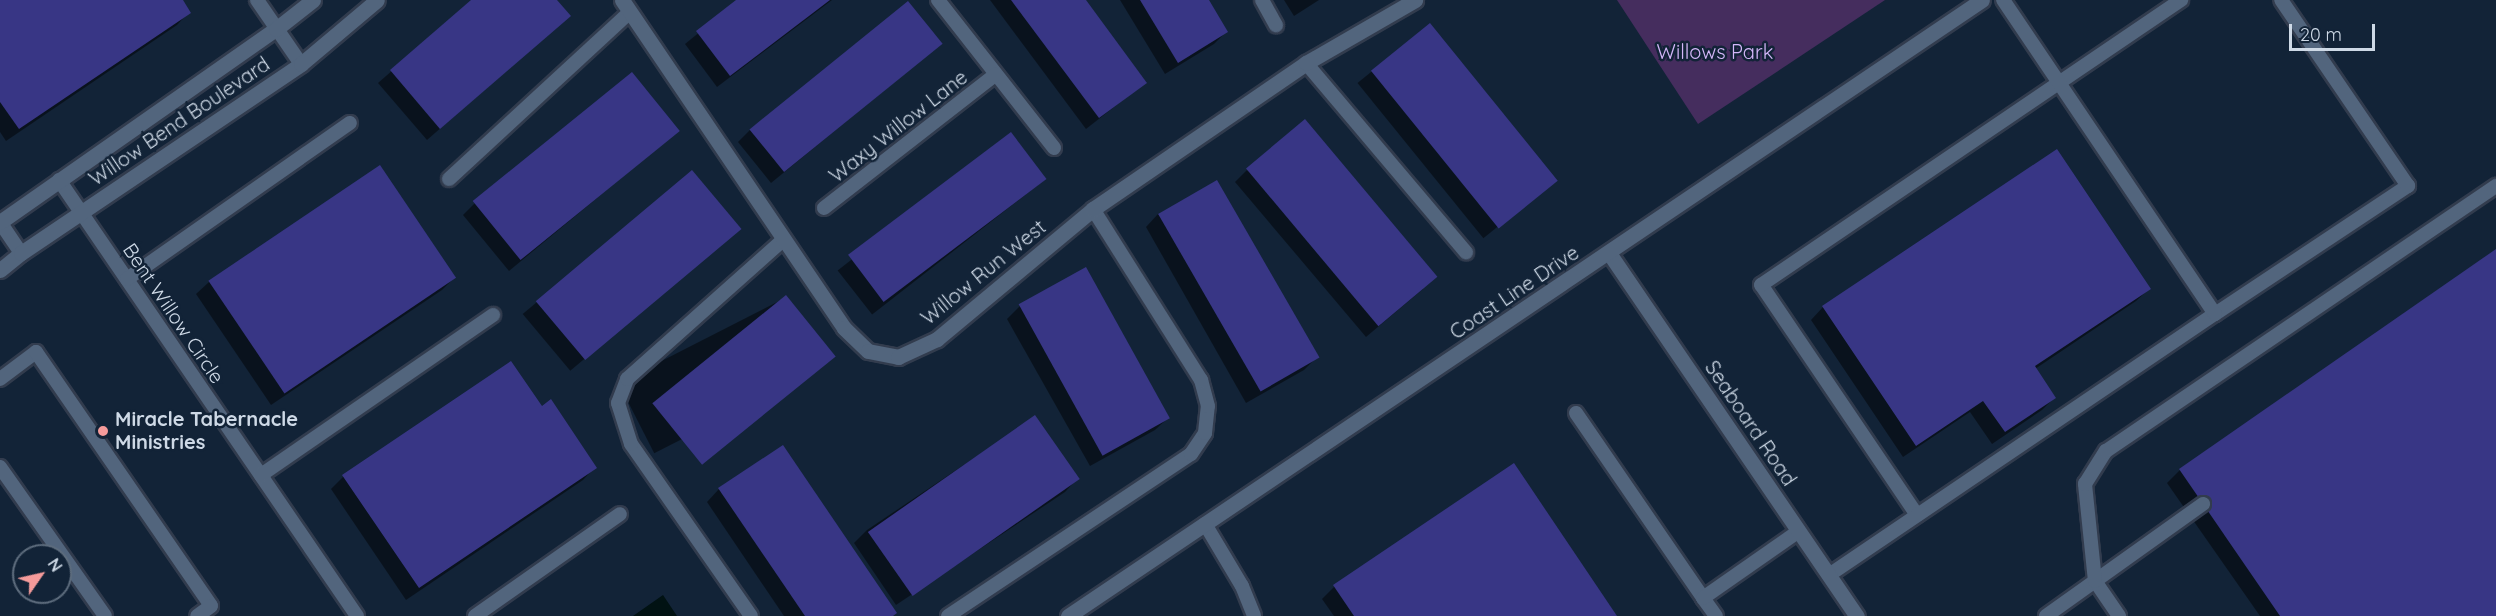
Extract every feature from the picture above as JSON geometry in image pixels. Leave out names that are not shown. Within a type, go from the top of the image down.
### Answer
[{"type":"street","name":"Willow Bend Boulevard","points":[[0,222],[276,29],[313,0]]},
{"type":"street","name":"Willow Bend Boulevard","points":[[0,270],[21,253],[301,64],[377,0]]},
{"type":"street","name":"Willow Run West","points":[[626,6],[844,328],[868,351],[898,357],[937,339],[1093,208],[1306,63],[1415,0]]},
{"type":"street","name":"Coast Line Drive","points":[[1068,616],[1610,253],[1975,2]]},
{"type":"street","name":"Seaboard Road","points":[[1610,253],[1857,616]]},
{"type":"lane","points":[[257,0],[301,64]]},
{"type":"lane","points":[[938,0],[1054,148]]},
{"type":"lane","points":[[1262,0],[1276,25]]},
{"type":"lane","points":[[2003,0],[2215,314]]},
{"type":"lane","points":[[1917,515],[1761,285],[2181,0]]},
{"type":"lane","points":[[1829,575],[2408,186],[2281,0]]},
{"type":"lane","points":[[449,179],[626,6]]},
{"type":"lane","points":[[1306,63],[1466,252]]},
{"type":"lane","name":"Waxy Willow Lane","points":[[824,208],[995,75]]},
{"type":"lane","points":[[127,279],[350,123]]},
{"type":"lane","name":"Bent Willow Circle","points":[[59,180],[357,616]]},
{"type":"lane","points":[[2120,616],[2095,581],[2085,484],[2106,451],[2496,186]]},
{"type":"lane","points":[[948,616],[1191,454],[1205,433],[1208,406],[1201,380],[1093,208]]},
{"type":"lane","points":[[0,222],[21,253]]},
{"type":"lane","points":[[752,616],[631,444],[618,403],[627,380],[784,239]]},
{"type":"lane","points":[[261,475],[493,315]]},
{"type":"lane","points":[[0,379],[36,352],[211,606],[197,616]]},
{"type":"lane","points":[[1576,412],[1716,616]]},
{"type":"lane","points":[[0,467],[105,616]]},
{"type":"lane","points":[[2046,616],[2203,504]]},
{"type":"lane","points":[[475,616],[620,514]]},
{"type":"lane","points":[[1205,524],[1242,586],[1254,616]]},
{"type":"lane","points":[[1703,598],[1799,531]]},
{"type":"green space","name":"Willows Park","points":[[1617,0],[1885,0],[1698,124]]},
{"type":"shaded area","points":[[663,595],[677,616],[633,616]]},
{"type":"building","points":[[0,0],[183,0],[191,13],[19,129],[0,102]]},
{"type":"building","points":[[471,0],[557,0],[571,16],[440,129],[390,70]]},
{"type":"building","points":[[736,0],[830,0],[730,76],[696,31]]},
{"type":"building","points":[[1011,0],[1086,0],[1147,83],[1099,118]]},
{"type":"building","points":[[1140,0],[1209,0],[1228,32],[1178,63]]},
{"type":"building","points":[[908,1],[943,44],[784,172],[749,129]]},
{"type":"building","points":[[1430,23],[1558,181],[1499,229],[1371,71]]},
{"type":"building","points":[[632,72],[680,131],[521,260],[473,201]]},
{"type":"building","points":[[1305,119],[1437,277],[1378,326],[1246,168]]},
{"type":"building","points":[[1011,132],[1047,179],[884,302],[848,255]]},
{"type":"building","points":[[2057,149],[2151,289],[2035,366],[2056,398],[2005,432],[1983,401],[1916,446],[1822,306]]},
{"type":"building","points":[[380,165],[456,278],[284,394],[208,281]]},
{"type":"building","points":[[692,170],[741,229],[585,360],[536,301]]},
{"type":"building","points":[[1217,180],[1320,358],[1261,392],[1158,214]]},
{"type":"building","points":[[2496,249],[2496,616],[2280,616],[2179,469]]},
{"type":"building","points":[[1086,267],[1170,418],[1103,456],[1019,304]]},
{"type":"building","points":[[786,295],[836,356],[702,465],[652,403]]},
{"type":"building","points":[[511,361],[542,406],[551,399],[597,468],[419,588],[342,475]]},
{"type":"building","points":[[1035,415],[1080,479],[913,596],[868,532]]},
{"type":"building","points":[[783,445],[897,613],[893,616],[805,616],[718,488]]},
{"type":"building","points":[[1514,463],[1617,616],[1354,616],[1333,585]]},
{"type":"place","name":"Miracle Tabernacle Ministries","points":[[103,431]]}]
